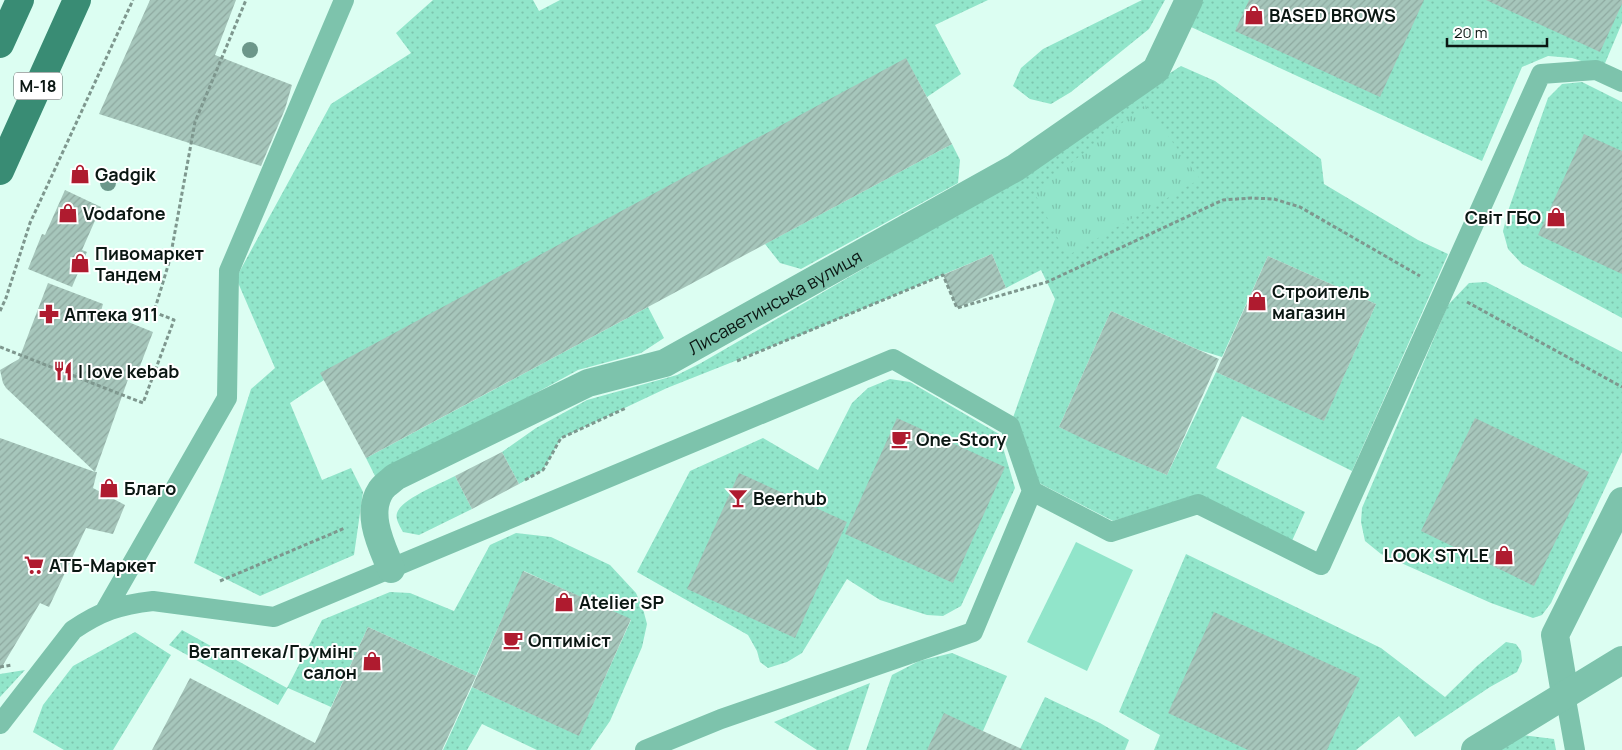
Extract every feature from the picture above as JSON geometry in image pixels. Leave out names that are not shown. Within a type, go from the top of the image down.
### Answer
[{"type":"main road","points":[[0,44],[20,0]]},
{"type":"main road","name":"М-18","points":[[0,171],[77,0]]},
{"type":"street","name":"Лисаветинська вулиця","points":[[391,569],[376,531],[374,510],[380,490],[395,477],[588,383],[666,363],[1015,168],[1156,70],[1189,0]]},
{"type":"street","points":[[1564,694],[1554,635],[1622,501]]},
{"type":"street","points":[[1475,750],[1622,660]]},
{"type":"lane","points":[[105,611],[227,398],[229,271],[344,0]]},
{"type":"lane","points":[[1032,491],[1111,532],[1198,504],[1321,565],[1541,74],[1596,70],[1622,82]]},
{"type":"lane","points":[[0,724],[73,630],[105,611],[153,601],[274,617],[893,359],[1010,426],[1032,491],[973,632],[721,719],[645,750]]},
{"type":"lane","points":[[1564,694],[1575,750]]},
{"type":"path","points":[[0,311],[30,223],[132,0]]},
{"type":"path","points":[[0,346],[143,402],[174,320],[154,312],[170,259],[195,122],[246,0]]},
{"type":"path","points":[[731,364],[943,275],[957,308],[1047,282],[1223,200],[1251,198],[1274,199],[1300,207],[1444,290],[1622,387]]},
{"type":"path","points":[[518,484],[543,470],[561,438],[632,405]]},
{"type":"green space","points":[[433,0],[533,0],[539,11],[560,0],[988,0],[935,25],[961,74],[927,97],[906,59],[324,380],[290,403],[322,480],[351,468],[363,492],[354,555],[260,596],[194,563],[251,389],[275,368],[236,278],[331,104],[411,53],[396,33]]},
{"type":"green space","points":[[1142,0],[1165,0],[1149,29],[1071,92],[1051,104],[1030,99],[1013,86],[1021,68],[1043,49]]},
{"type":"green space","points":[[1203,0],[1622,0],[1622,23],[1603,68],[1572,58],[1548,56],[1522,67],[1482,161],[1191,27]]},
{"type":"green space","points":[[1181,66],[1215,81],[1321,159],[1324,184],[1418,240],[1448,254],[1352,471],[1242,416],[1216,468],[1305,512],[1291,543],[1192,497],[1113,521],[1037,482],[1010,426],[1055,299],[1041,270],[1006,288],[992,254],[798,336],[667,388],[561,438],[543,470],[519,484],[502,452],[536,428],[587,400],[677,375],[894,251]],"holes":[[[1268,256],[1376,304],[1324,420],[1216,372],[1167,475],[1059,427],[1111,311],[1199,350],[1222,357]]]},
{"type":"green space","points":[[1582,82],[1622,102],[1622,318],[1522,264],[1508,249],[1503,231],[1508,211],[1548,98],[1562,84]]},
{"type":"green space","points":[[1145,105],[1200,179],[1067,256],[1034,192]]},
{"type":"green space","points":[[952,144],[960,160],[958,183],[801,269],[780,263],[765,244]]},
{"type":"green space","points":[[1486,282],[1622,352],[1622,452],[1551,603],[1542,615],[1533,618],[1491,603],[1381,554],[1365,541],[1361,522],[1362,508],[1448,305],[1469,283]]},
{"type":"green space","points":[[648,307],[664,338],[641,353],[578,370],[377,480],[366,458]]},
{"type":"green space","points":[[890,379],[910,382],[999,434],[1015,488],[961,606],[943,616],[927,615],[880,600],[847,579],[802,653],[787,662],[768,668],[760,662],[757,651],[748,635],[637,572],[690,471],[763,438],[818,470],[852,403],[868,388]]},
{"type":"green space","points":[[455,476],[472,509],[419,535],[403,532],[397,518],[400,508],[414,497]]},
{"type":"green space","points":[[516,533],[551,537],[610,565],[636,593],[643,609],[647,624],[642,647],[610,721],[590,750],[537,750],[482,724],[467,750],[443,750],[472,687],[579,735],[631,620],[524,571],[476,676],[368,627],[331,707],[288,688],[278,705],[169,645],[182,630],[287,688],[322,620],[390,592],[410,593],[454,611],[490,545]]},
{"type":"green space","points":[[1076,542],[1133,570],[1087,671],[1027,642]]},
{"type":"green space","points":[[1186,554],[1381,648],[1445,697],[1477,666],[1506,642],[1516,644],[1521,651],[1522,661],[1517,672],[1490,687],[1415,737],[1399,716],[1356,750],[1154,750],[1160,735],[1119,712]]},
{"type":"green space","points":[[135,632],[171,655],[113,750],[64,750],[33,732],[43,705],[73,666]]},
{"type":"green space","points":[[952,653],[1007,676],[983,731],[927,750],[866,750],[892,675],[919,661]]},
{"type":"green space","points":[[25,670],[0,697],[0,674]]},
{"type":"green space","points":[[870,683],[848,750],[817,750],[774,722]]},
{"type":"green space","points":[[1045,697],[1100,723],[1129,740],[1125,750],[1020,749]]},
{"type":"green space","points":[[1523,735],[1554,739],[1556,750],[1489,750]]},
{"type":"building","points":[[150,0],[236,0],[215,55],[292,85],[285,109],[261,166],[99,114]]},
{"type":"building","points":[[1249,0],[1424,0],[1380,97],[1235,31]]},
{"type":"building","points":[[1486,0],[1622,0],[1622,4],[1600,52]]},
{"type":"building","points":[[906,58],[952,144],[366,458],[320,373]]},
{"type":"building","points":[[1584,134],[1622,151],[1622,274],[1538,235]]},
{"type":"building","points":[[65,190],[101,207],[82,250],[87,252],[72,287],[28,269],[42,234],[45,235]]},
{"type":"building","points":[[992,254],[1006,288],[957,308],[943,275]]},
{"type":"building","points":[[1268,256],[1376,304],[1324,421],[1216,372]]},
{"type":"building","points":[[48,283],[103,304],[101,311],[153,332],[137,374],[131,371],[95,472],[6,388],[3,383],[0,370],[19,359]]},
{"type":"building","points":[[1111,311],[1219,359],[1167,475],[1059,427]]},
{"type":"building","points":[[897,418],[1005,467],[953,583],[845,534]]},
{"type":"building","points":[[1475,418],[1589,472],[1534,586],[1421,531]]},
{"type":"building","name":"АТБ-Маркет","points":[[0,438],[97,472],[93,488],[125,505],[113,534],[86,528],[49,607],[40,603],[0,670]]},
{"type":"building","points":[[502,452],[519,484],[472,509],[455,476]]},
{"type":"building","points":[[739,473],[847,522],[795,638],[687,589]]},
{"type":"building","points":[[523,571],[631,619],[579,736],[472,687]]},
{"type":"building","points":[[1214,612],[1360,678],[1327,750],[1248,750],[1168,713]]},
{"type":"building","points":[[368,627],[476,676],[442,750],[152,750],[190,678],[315,743]]},
{"type":"building","points":[[944,713],[1024,750],[927,750]]},
{"type":"place","name":"BASED BROWS","points":[[1254,15]]},
{"type":"place","name":"Gadgik","points":[[80,174]]},
{"type":"place","name":"Vodafone","points":[[68,213]]},
{"type":"place","name":"Світ ГБО","points":[[1556,217]]},
{"type":"place","name":"Пивомаркет Тандем","points":[[80,263]]},
{"type":"place","name":"Строитель магазин","points":[[1257,301]]},
{"type":"place","name":"Аптека 911","points":[[49,314]]},
{"type":"place","name":"I love kebab","points":[[63,371]]},
{"type":"place","name":"One-Story","points":[[901,439]]},
{"type":"place","name":"Благо","points":[[109,488]]},
{"type":"place","name":"Beerhub","points":[[738,498]]},
{"type":"place","name":"LOOK STYLE","points":[[1504,555]]},
{"type":"place","name":"АТБ-Маркет","points":[[34,565]]},
{"type":"place","name":"Atelier SP","points":[[564,602]]},
{"type":"place","name":"Оптиміст","points":[[513,640]]},
{"type":"place","name":"Ветаптека/Грумінг салон","points":[[372,661]]}]
